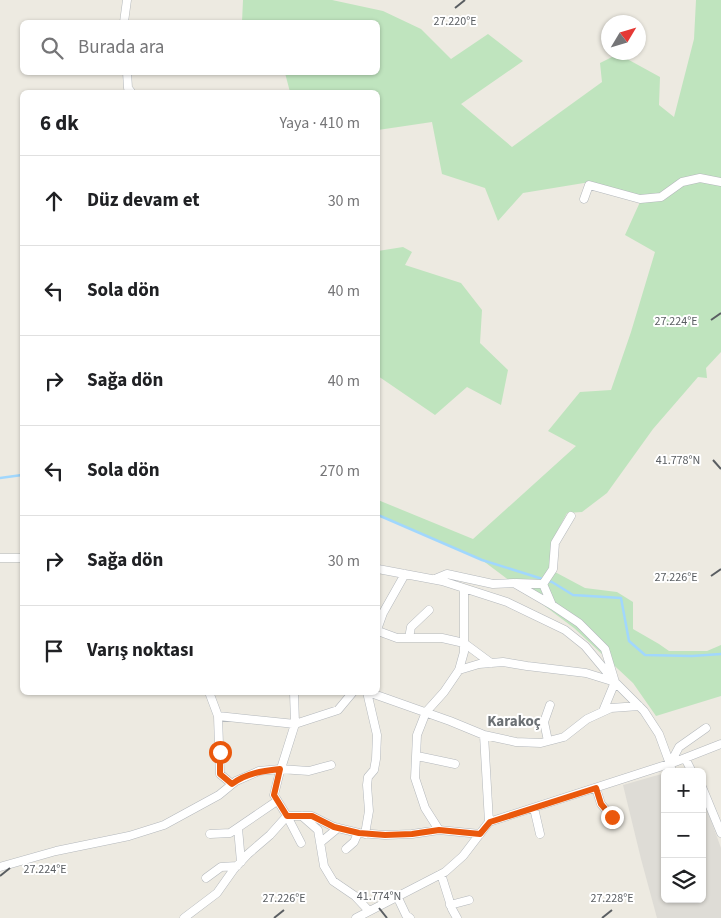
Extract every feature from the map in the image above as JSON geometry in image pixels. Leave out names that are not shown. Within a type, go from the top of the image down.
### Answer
[{"type":"street","points":[[124,20],[127,0]]},
{"type":"street","points":[[127,75],[130,90]]},
{"type":"street","points":[[584,199],[589,185],[640,199],[662,197],[682,182],[700,178],[721,182]]},
{"type":"street","points":[[543,584],[553,569],[555,543],[571,516]]},
{"type":"street","points":[[0,558],[20,558]]},
{"type":"street","points":[[380,568],[442,581],[507,602],[565,630],[585,646],[615,682],[644,712],[658,734],[671,768]]},
{"type":"street","points":[[380,624],[405,574]]},
{"type":"street","points":[[433,579],[447,574],[493,584],[543,584]]},
{"type":"street","points":[[514,583],[579,623],[605,649],[615,682],[604,711]]},
{"type":"street","points":[[543,584],[552,605]]},
{"type":"street","points":[[439,830],[425,808],[415,778],[417,734],[426,712],[444,692],[459,670],[464,652],[464,589]]},
{"type":"street","points":[[409,638],[411,627],[429,610]]},
{"type":"street","points":[[380,630],[397,638],[442,638],[464,643],[491,663]]},
{"type":"street","points":[[459,670],[479,664],[503,662],[586,673],[615,682]]},
{"type":"street","points":[[210,695],[218,716],[220,774],[232,784]]},
{"type":"street","points":[[294,695],[295,724],[280,769],[274,795],[301,843]]},
{"type":"street","points":[[218,716],[295,724],[338,710],[350,695]]},
{"type":"street","points":[[346,849],[362,833],[369,811],[368,777],[374,770],[377,734],[369,695]]},
{"type":"street","points":[[377,695],[484,735],[516,742],[541,743],[564,737],[587,719],[611,708],[639,706]]},
{"type":"street","points":[[548,741],[544,722],[550,705]]},
{"type":"street","points":[[671,768],[678,747],[706,728]]},
{"type":"street","points":[[484,735],[490,822]]},
{"type":"street","points":[[671,768],[685,758],[721,744]]},
{"type":"street","points":[[416,756],[456,764]]},
{"type":"street","points":[[685,758],[689,768]]},
{"type":"street","points":[[0,866],[56,851],[129,836],[164,825],[219,795],[236,781],[258,772],[280,769],[309,771],[331,765]]},
{"type":"street","points":[[302,816],[318,830],[324,866],[333,881],[355,896],[363,916],[397,896],[445,872],[464,856],[490,822],[596,788],[661,771]]},
{"type":"street","points":[[596,788],[601,804],[612,817]]},
{"type":"street","points":[[706,797],[721,833]]},
{"type":"street","points":[[210,834],[230,833],[277,801]]},
{"type":"street","points":[[534,808],[540,834]]},
{"type":"street","points":[[184,918],[217,893],[239,864],[287,816],[312,816],[338,828],[362,833],[394,834],[439,830],[480,834]]},
{"type":"street","points":[[238,828],[239,864]]},
{"type":"street","points":[[321,842],[338,828]]},
{"type":"street","points":[[206,878],[221,867],[239,864]]},
{"type":"street","points":[[441,874],[450,905],[457,918]]},
{"type":"street","points":[[397,896],[406,915],[410,918]]},
{"type":"street","points":[[450,905],[469,900]]},
{"type":"shaded area","points":[[661,774],[661,903],[706,903],[706,807],[721,848],[721,918],[657,918],[623,785]]},
{"type":"green space","points":[[243,0],[332,0],[383,11],[421,29],[451,59],[488,34],[523,61],[461,104],[512,147],[602,82],[600,63],[606,60],[629,60],[660,77],[659,105],[674,117],[694,39],[696,0],[721,0],[721,180],[699,176],[661,195],[641,197],[590,182],[523,193],[498,221],[485,188],[442,174],[432,122],[380,130],[380,90],[289,90],[286,75],[380,75],[380,20],[242,20]]},
{"type":"green space","points":[[700,179],[721,183],[721,352],[706,368],[707,378],[698,377],[653,429],[607,493],[582,512],[567,513],[551,543],[550,568],[541,580],[510,581],[482,560],[380,516],[380,501],[473,539],[576,446],[548,431],[580,392],[611,390],[655,252],[625,235],[640,202],[663,199],[682,183]]},
{"type":"green space","points":[[403,247],[412,252],[405,265],[461,283],[482,310],[480,343],[508,370],[501,405],[467,387],[435,415],[380,377],[380,251]]},
{"type":"green space","points":[[555,572],[585,588],[617,592],[633,602],[633,629],[669,651],[707,651],[721,645],[721,696],[656,716],[633,683],[574,628],[514,583],[543,584]]},
{"type":"waterway","points":[[0,478],[20,475]]},
{"type":"waterway","points":[[380,516],[482,560],[552,582],[573,595],[621,598],[629,641],[645,655],[692,656],[721,654]]},
{"type":"district","name":"Karakoç","points":[[514,721]]},
{"type":"route","points":[[220,752],[220,774],[232,784],[258,772],[280,769],[274,795],[287,816],[312,816],[334,827],[359,833],[385,835],[412,834],[439,830],[480,834],[490,822],[596,788],[601,804],[612,817]]}]
